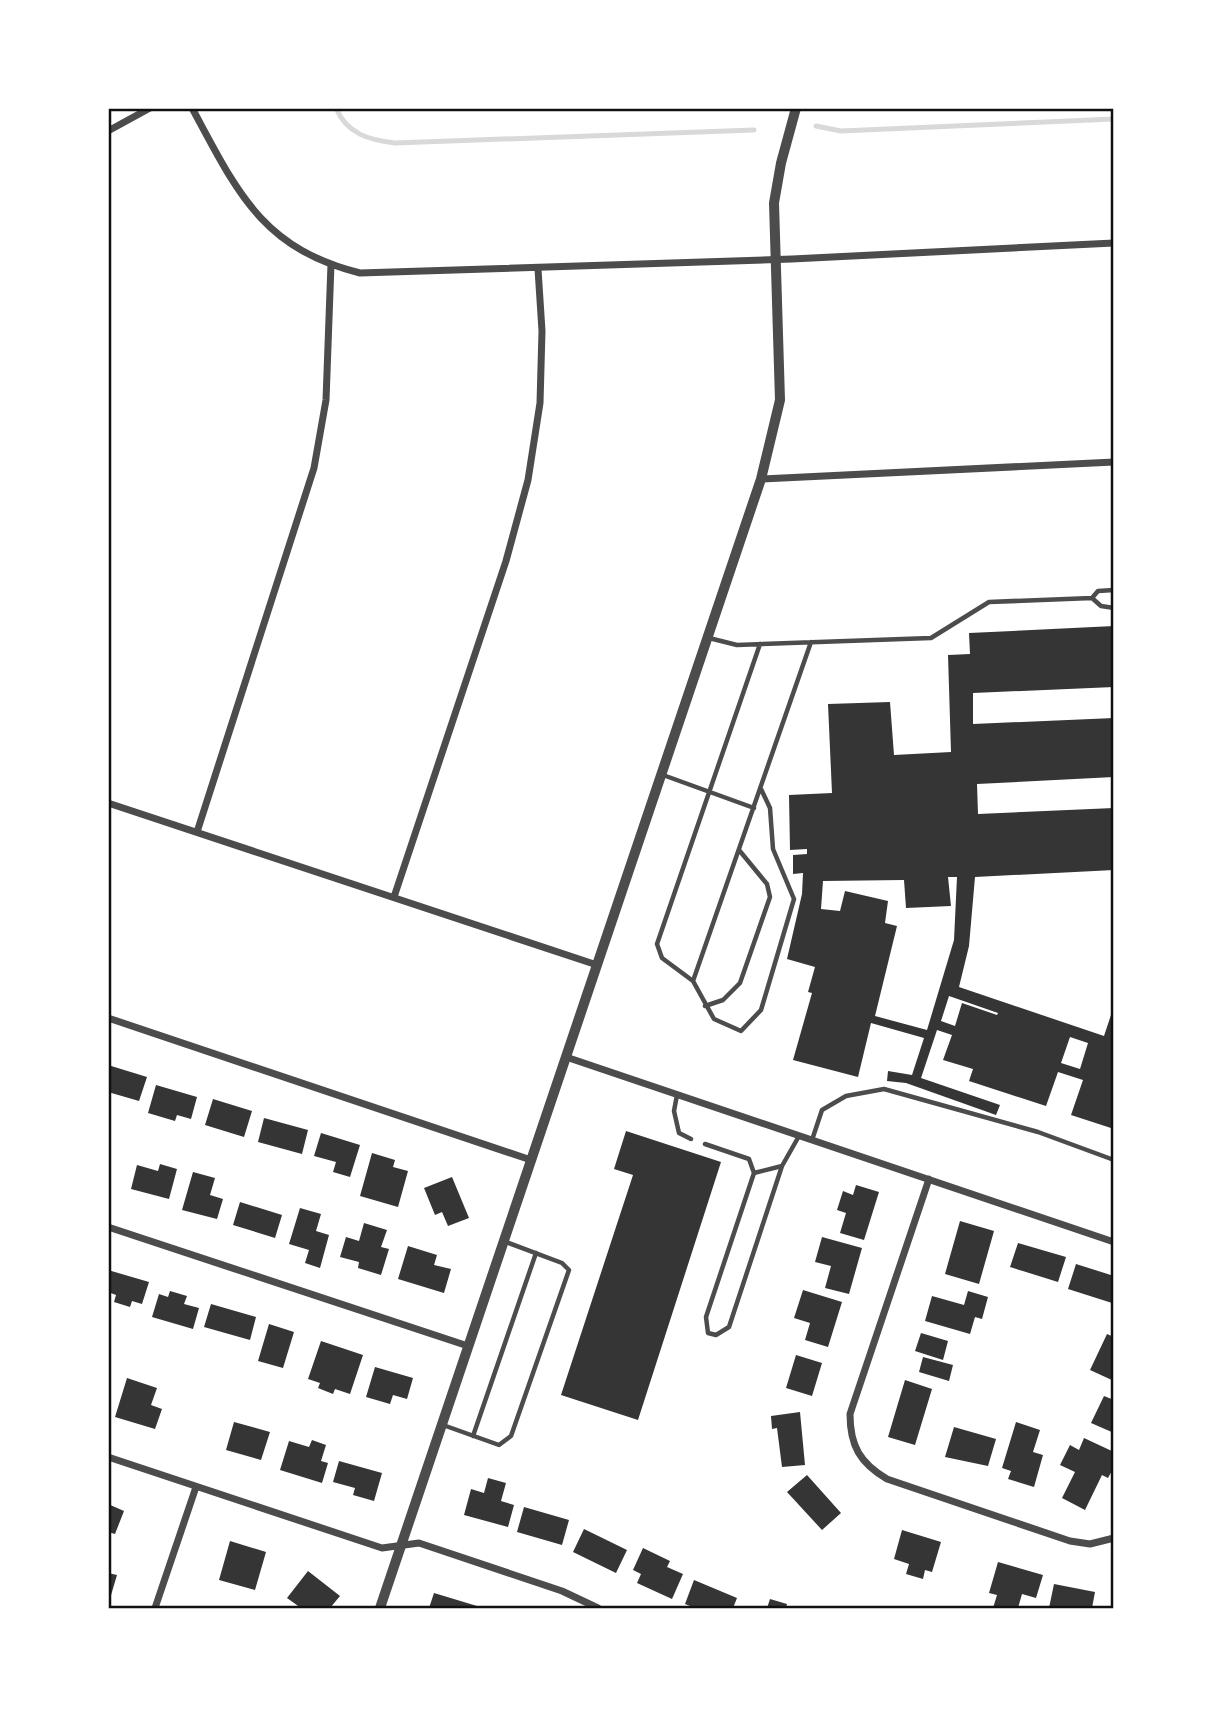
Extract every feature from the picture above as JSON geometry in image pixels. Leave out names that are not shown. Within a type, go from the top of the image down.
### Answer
[{"type":"street","points":[[108,131],[150,108]]},
{"type":"street","points":[[192,108],[230,179],[261,220],[285,241],[331,264],[374,274],[1114,243]]},
{"type":"street","points":[[380,1608],[761,479],[780,400],[773,259],[777,183],[796,108]]},
{"type":"street","points":[[197,832],[314,468],[326,400],[331,264]]},
{"type":"street","points":[[394,897],[506,561],[528,480],[540,404],[542,331],[538,269]]},
{"type":"street","points":[[761,479],[1114,462]]},
{"type":"street","points":[[108,803],[597,965]]},
{"type":"street","points":[[108,1018],[531,1160]]},
{"type":"street","points":[[566,1057],[1114,1242]]},
{"type":"street","points":[[929,1179],[850,1414],[850,1436],[856,1452],[869,1468],[887,1479],[1070,1541],[1105,1542],[1114,1538]]},
{"type":"street","points":[[108,1227],[468,1346]]},
{"type":"street","points":[[108,1457],[382,1548],[419,1543],[551,1587],[598,1608]]},
{"type":"street","points":[[155,1608],[196,1487]]},
{"type":"lane","points":[[1092,598],[1098,591],[1114,590]]},
{"type":"lane","points":[[708,638],[737,645],[931,638],[989,602],[1092,598],[1101,606],[1114,608]]},
{"type":"lane","points":[[693,981],[811,642]]},
{"type":"lane","points":[[760,644],[657,944],[662,958],[693,981],[705,1006],[720,1024],[741,1031],[761,1010],[792,914],[792,889],[776,860],[770,808],[761,789]]},
{"type":"lane","points":[[662,774],[754,808]]},
{"type":"lane","points":[[705,1006],[723,1000],[740,984],[770,897],[767,884],[739,850]]},
{"type":"lane","points":[[811,1140],[822,1110],[846,1096],[884,1089],[1038,1132],[1114,1160]]},
{"type":"lane","points":[[677,1094],[674,1111],[679,1133],[691,1139]]},
{"type":"lane","points":[[705,1144],[749,1160],[754,1173],[706,1317],[708,1333],[716,1335],[729,1327],[782,1166],[799,1136]]},
{"type":"lane","points":[[754,1173],[782,1166]]},
{"type":"lane","points":[[442,1424],[499,1445],[511,1436],[569,1270],[562,1263],[504,1241]]},
{"type":"lane","points":[[473,1436],[536,1253]]},
{"type":"building","points":[[1114,626],[1114,687],[973,693],[973,724],[1114,718],[1114,777],[977,784],[978,814],[1114,808],[1114,870],[975,877],[969,946],[959,987],[1104,1036],[1114,1006],[1114,1129],[1071,1115],[1083,1080],[1058,1072],[1046,1106],[969,1081],[973,1069],[943,1060],[952,1035],[937,1030],[921,1078],[1000,1105],[996,1115],[906,1083],[887,1081],[888,1071],[912,1075],[924,1038],[871,1023],[858,1077],[793,1060],[812,993],[808,992],[815,967],[787,959],[802,894],[803,873],[793,874],[793,855],[807,854],[807,849],[790,850],[789,795],[832,793],[828,704],[890,702],[894,755],[951,752],[948,655],[970,654],[969,633]],"holes":[[[948,877],[957,877],[954,940],[927,1030],[875,1016],[897,926],[885,923],[888,901],[845,891],[840,911],[821,909],[823,881],[904,880],[906,908],[951,906]],[[949,996],[998,1013],[997,1015],[962,1003],[955,1026],[941,1021]],[[1070,1037],[1088,1043],[1080,1069],[1061,1063]]]},
{"type":"building","points":[[108,1065],[147,1077],[139,1101],[108,1092]]},
{"type":"building","points":[[156,1085],[197,1097],[191,1119],[177,1115],[175,1121],[148,1113]]},
{"type":"building","points":[[213,1099],[252,1111],[244,1137],[205,1125]]},
{"type":"building","points":[[264,1118],[308,1130],[302,1154],[258,1142]]},
{"type":"building","points":[[626,1131],[721,1162],[638,1420],[561,1395],[633,1175],[614,1169]]},
{"type":"building","points":[[321,1133],[360,1145],[350,1177],[333,1172],[336,1162],[314,1156]]},
{"type":"building","points":[[372,1153],[395,1160],[393,1167],[408,1171],[398,1207],[360,1196]]},
{"type":"building","points":[[160,1164],[177,1169],[169,1199],[131,1189],[137,1165],[158,1171]]},
{"type":"building","points":[[193,1172],[215,1178],[210,1195],[223,1199],[217,1219],[182,1210]]},
{"type":"building","points":[[452,1177],[469,1218],[448,1226],[442,1212],[435,1215],[424,1188]]},
{"type":"building","points":[[856,1185],[879,1192],[864,1240],[840,1233],[846,1213],[837,1210],[843,1191],[853,1195]]},
{"type":"building","points":[[240,1202],[282,1215],[275,1238],[233,1225]]},
{"type":"building","points":[[300,1208],[321,1214],[316,1231],[329,1235],[320,1268],[305,1263],[309,1250],[289,1244]]},
{"type":"building","points":[[960,1221],[994,1231],[979,1284],[945,1274]]},
{"type":"building","points":[[364,1223],[387,1230],[381,1247],[389,1249],[381,1275],[358,1268],[359,1262],[340,1257],[346,1237],[359,1241]]},
{"type":"building","points":[[822,1237],[862,1248],[849,1294],[825,1288],[831,1266],[815,1262]]},
{"type":"building","points":[[1018,1243],[1066,1257],[1058,1282],[1010,1267]]},
{"type":"building","points":[[408,1246],[437,1255],[434,1265],[451,1269],[444,1293],[398,1279]]},
{"type":"building","points":[[1076,1264],[1114,1276],[1112,1303],[1068,1289]]},
{"type":"building","points":[[108,1270],[149,1282],[142,1304],[132,1301],[130,1307],[114,1302],[116,1295],[108,1292]]},
{"type":"building","points":[[803,1290],[842,1302],[828,1347],[805,1340],[810,1323],[794,1318]]},
{"type":"building","points":[[170,1291],[187,1296],[184,1304],[199,1308],[193,1329],[152,1317],[159,1294],[168,1297]]},
{"type":"building","points":[[968,1291],[988,1297],[982,1319],[975,1317],[970,1334],[925,1321],[932,1296],[964,1305]]},
{"type":"building","points":[[211,1304],[256,1317],[250,1340],[204,1327]]},
{"type":"building","points":[[269,1324],[294,1332],[283,1368],[258,1361]]},
{"type":"building","points":[[921,1333],[948,1341],[943,1360],[915,1351]]},
{"type":"building","points":[[1107,1334],[1114,1337],[1114,1381],[1090,1370]]},
{"type":"building","points":[[321,1341],[363,1355],[350,1394],[335,1389],[333,1394],[318,1388],[320,1383],[308,1379]]},
{"type":"building","points":[[796,1355],[822,1363],[812,1396],[786,1388]]},
{"type":"building","points":[[923,1357],[953,1365],[949,1381],[919,1372]]},
{"type":"building","points":[[375,1367],[413,1378],[407,1399],[393,1395],[390,1404],[366,1397]]},
{"type":"building","points":[[127,1378],[157,1388],[151,1405],[162,1409],[155,1429],[115,1417]]},
{"type":"building","points":[[905,1380],[932,1389],[915,1445],[888,1437]]},
{"type":"building","points":[[1104,1396],[1114,1400],[1114,1433],[1091,1423]]},
{"type":"building","points":[[800,1412],[805,1465],[782,1467],[777,1428],[772,1429],[771,1416]]},
{"type":"building","points":[[234,1422],[270,1432],[261,1460],[226,1450]]},
{"type":"building","points":[[1016,1422],[1040,1430],[1033,1452],[1043,1455],[1034,1487],[1008,1479],[1011,1471],[1002,1468]]},
{"type":"building","points":[[954,1427],[996,1439],[988,1466],[945,1457]]},
{"type":"building","points":[[1084,1438],[1114,1452],[1114,1467],[1108,1478],[1102,1475],[1085,1510],[1062,1498],[1075,1472],[1060,1465],[1070,1445],[1079,1450]]},
{"type":"building","points":[[312,1440],[326,1445],[321,1461],[328,1463],[322,1483],[280,1470],[289,1441],[309,1447]]},
{"type":"building","points":[[339,1461],[382,1473],[374,1501],[353,1495],[355,1488],[333,1482]]},
{"type":"building","points":[[807,1475],[841,1513],[822,1530],[787,1492]]},
{"type":"building","points":[[488,1478],[506,1483],[501,1501],[514,1505],[508,1527],[464,1515],[471,1489],[484,1493]]},
{"type":"building","points":[[108,1504],[124,1511],[115,1534],[108,1532]]},
{"type":"building","points":[[524,1507],[569,1520],[562,1545],[517,1532]]},
{"type":"building","points":[[584,1529],[627,1550],[616,1573],[573,1552]]},
{"type":"building","points":[[902,1530],[941,1542],[932,1572],[925,1570],[923,1579],[906,1574],[909,1564],[894,1559]]},
{"type":"building","points":[[230,1541],[266,1552],[255,1590],[219,1580]]},
{"type":"building","points":[[643,1548],[670,1561],[667,1567],[683,1574],[672,1599],[637,1583],[641,1574],[633,1570]]},
{"type":"building","points":[[998,1562],[1043,1575],[1036,1598],[1022,1594],[1018,1608],[993,1608],[997,1595],[989,1593]]},
{"type":"building","points":[[308,1571],[340,1596],[330,1608],[301,1608],[287,1598]]},
{"type":"building","points":[[108,1573],[117,1575],[109,1602],[108,1602]]},
{"type":"building","points":[[694,1580],[737,1598],[733,1608],[695,1608],[685,1604]]},
{"type":"building","points":[[1054,1584],[1095,1592],[1092,1608],[1049,1608]]},
{"type":"building","points":[[434,1593],[477,1606],[429,1608]]},
{"type":"building","points":[[770,1599],[787,1604],[786,1608],[767,1608]]},
{"type":"waterway","points":[[336,108],[353,130],[376,140],[395,143],[754,130]]},
{"type":"waterway","points":[[816,126],[841,131],[1114,119]]}]
